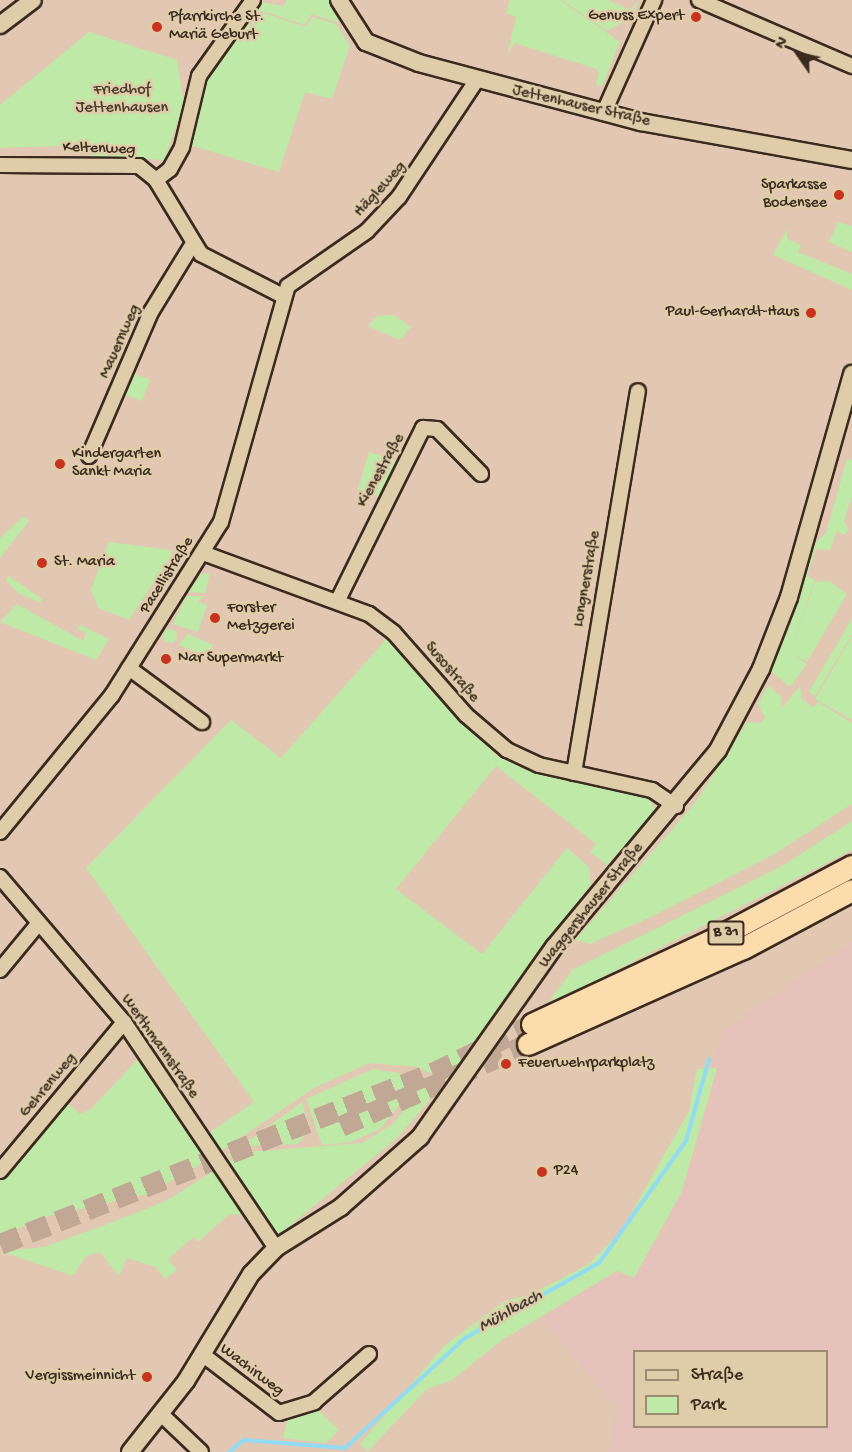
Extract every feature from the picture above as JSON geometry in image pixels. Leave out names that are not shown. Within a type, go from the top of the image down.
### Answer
[{"type":"highway","name":"B 31","points":[[852,866],[530,1034],[743,948],[852,890]]},
{"type":"street","points":[[0,25],[33,0]]},
{"type":"street","points":[[253,0],[198,76],[182,147],[170,169],[156,180],[192,245],[283,296]]},
{"type":"street","name":"Jettenhauser Straße","points":[[339,0],[366,42],[476,81],[604,112],[852,160]]},
{"type":"street","points":[[604,112],[654,0]]},
{"type":"street","points":[[699,0],[852,66]]},
{"type":"street","name":"Hägleweg","points":[[283,296],[288,286],[367,231],[399,197],[476,81]]},
{"type":"street","name":"Keltenweg","points":[[0,165],[120,164],[139,166],[156,180]]},
{"type":"street","name":"Mauernweg","points":[[89,456],[151,312],[192,245]]},
{"type":"street","name":"Pacellistraße","points":[[0,832],[129,668],[221,522],[283,296]]},
{"type":"street","name":"Waggershauser Straße","points":[[130,1452],[161,1414],[202,1354],[233,1298],[276,1248],[341,1207],[420,1137],[554,947],[676,807],[718,750],[761,669],[789,597],[852,374]]},
{"type":"street","name":"Longnerstraße","points":[[574,773],[638,391]]},
{"type":"street","name":"Kienestraße","points":[[338,600],[423,428],[437,429],[481,474]]},
{"type":"street","name":"Susostraße","points":[[203,553],[338,600],[394,633],[494,742],[539,765],[652,790],[676,807]]},
{"type":"street","points":[[129,668],[202,722]]},
{"type":"street","name":"Werthmannstraße","points":[[0,877],[124,1022],[276,1248]]},
{"type":"street","points":[[0,970],[38,924]]},
{"type":"street","name":"Gehrenweg","points":[[0,1171],[124,1022]]},
{"type":"street","name":"Wachirweg","points":[[202,1354],[279,1413],[314,1402],[369,1354]]},
{"type":"street","points":[[161,1414],[201,1452]]},
{"type":"shaded area","points":[[852,942],[852,1452],[608,1452],[616,1407],[541,1319],[665,1236],[722,1031]]},
{"type":"green space","points":[[287,0],[330,0],[339,23],[312,14],[304,25],[261,11],[253,24],[246,19],[261,2],[284,6]]},
{"type":"green space","points":[[510,0],[560,0],[620,42],[602,86],[596,85],[599,70],[515,43],[508,52],[516,17],[506,13]]},
{"type":"green space","points":[[562,0],[608,0],[630,10],[639,0],[632,17],[607,31]]},
{"type":"green space","points":[[263,13],[305,27],[313,17],[336,24],[350,46],[332,99],[305,92],[279,172],[186,144],[205,71],[244,24],[253,26]]},
{"type":"green space","name":"Friedhof Jettenhausen","points":[[89,32],[177,60],[184,103],[164,160],[92,157],[91,145],[0,148],[0,105]]},
{"type":"green space","points":[[838,222],[852,226],[852,252],[829,242]]},
{"type":"green space","points":[[787,229],[787,239],[801,245],[798,252],[852,274],[852,290],[773,255]]},
{"type":"green space","points":[[394,315],[411,327],[400,340],[368,326],[377,316]]},
{"type":"green space","points":[[128,371],[150,380],[142,401],[119,392]]},
{"type":"green space","points":[[369,452],[399,461],[379,496],[358,490]]},
{"type":"green space","points":[[847,459],[852,460],[852,496],[844,521],[849,530],[844,535],[837,531],[830,550],[816,549],[807,576],[815,580],[789,654],[815,582],[829,581],[847,594],[807,662],[794,655],[807,664],[790,687],[771,671],[816,542],[826,533]]},
{"type":"green space","points":[[24,516],[29,521],[0,558],[0,538]]},
{"type":"green space","points":[[109,542],[170,550],[171,556],[129,620],[98,608],[91,589]]},
{"type":"green space","points":[[210,573],[205,593],[188,592],[201,574]]},
{"type":"green space","points":[[9,576],[42,599],[40,603],[18,593],[6,580]]},
{"type":"green space","points":[[186,596],[204,596],[197,602],[207,605],[198,632],[173,624]]},
{"type":"green space","points":[[17,604],[83,641],[86,633],[77,628],[80,625],[109,639],[96,660],[0,622]]},
{"type":"green space","points":[[852,618],[852,634],[815,696],[809,692]]},
{"type":"green space","points":[[167,629],[173,629],[177,636],[173,643],[167,643],[163,639],[163,633]]},
{"type":"green space","points":[[188,634],[213,645],[209,656],[178,645]]},
{"type":"green space","points":[[389,636],[497,756],[647,795],[656,810],[607,865],[590,852],[596,844],[496,766],[396,889],[482,954],[567,848],[589,867],[591,884],[446,1081],[417,1067],[370,1063],[314,1088],[218,1153],[206,1135],[254,1102],[86,868],[231,720],[281,758]]},
{"type":"green space","points":[[852,636],[852,720],[815,699]]},
{"type":"green space","points":[[768,685],[781,697],[782,708],[800,686],[802,700],[814,707],[818,702],[852,723],[852,804],[776,853],[655,915],[590,944],[575,940],[696,802],[747,722],[761,723],[765,717],[758,704]]},
{"type":"green space","points":[[852,821],[852,850],[546,1006],[572,970],[782,866]]},
{"type":"green space","points":[[140,1057],[208,1160],[148,1194],[49,1216],[0,1236],[0,1174],[63,1099],[80,1114],[91,1109]]},
{"type":"green space","points":[[717,1068],[682,1191],[634,1278],[617,1271],[502,1340],[452,1380],[427,1389],[368,1451],[360,1444],[445,1345],[505,1301],[532,1294],[589,1264],[621,1231],[689,1111],[697,1069]]},
{"type":"green space","points":[[373,1069],[421,1077],[380,1129],[351,1142],[322,1145],[306,1099]]},
{"type":"green space","points":[[424,1084],[435,1093],[398,1137],[281,1233],[273,1232],[225,1163],[247,1152],[362,1143],[393,1124]]},
{"type":"green space","points":[[302,1102],[310,1129],[298,1144],[249,1146],[222,1160]]},
{"type":"green space","points":[[215,1170],[258,1237],[241,1214],[228,1215],[198,1242],[194,1237],[168,1259],[177,1270],[165,1279],[156,1267],[127,1258],[119,1276],[100,1252],[86,1256],[73,1276],[0,1251],[44,1247],[110,1223],[166,1201]]},
{"type":"green space","points":[[317,1409],[339,1430],[326,1443],[283,1438],[288,1418]]},
{"type":"waterway","name":"Mühlbach","points":[[229,1452],[244,1440],[345,1448],[465,1338],[599,1263],[686,1141],[709,1059]]},
{"type":"tunnel","points":[[0,1244],[433,1073],[532,1024]]},
{"type":"tunnel","points":[[341,1126],[528,1044]]},
{"type":"place","name":"Genuss Expert","points":[[696,17]]},
{"type":"place","name":"Pfarrkirche St. Mariä Geburt","points":[[157,27]]},
{"type":"place","name":"Sparkasse Bodensee","points":[[839,195]]},
{"type":"place","name":"Paul-Gerhardt-Haus","points":[[811,313]]},
{"type":"place","name":"Kindergarten Sankt Maria","points":[[60,464]]},
{"type":"place","name":"St. Maria","points":[[42,563]]},
{"type":"place","name":"Forster Metzgerei","points":[[215,618]]},
{"type":"place","name":"Nar Supermarkt","points":[[166,659]]},
{"type":"place","name":"Feuerwehrparkplatz","points":[[506,1064]]},
{"type":"place","name":"P24","points":[[542,1172]]},
{"type":"place","name":"Vergissmeinnicht","points":[[147,1377]]}]
